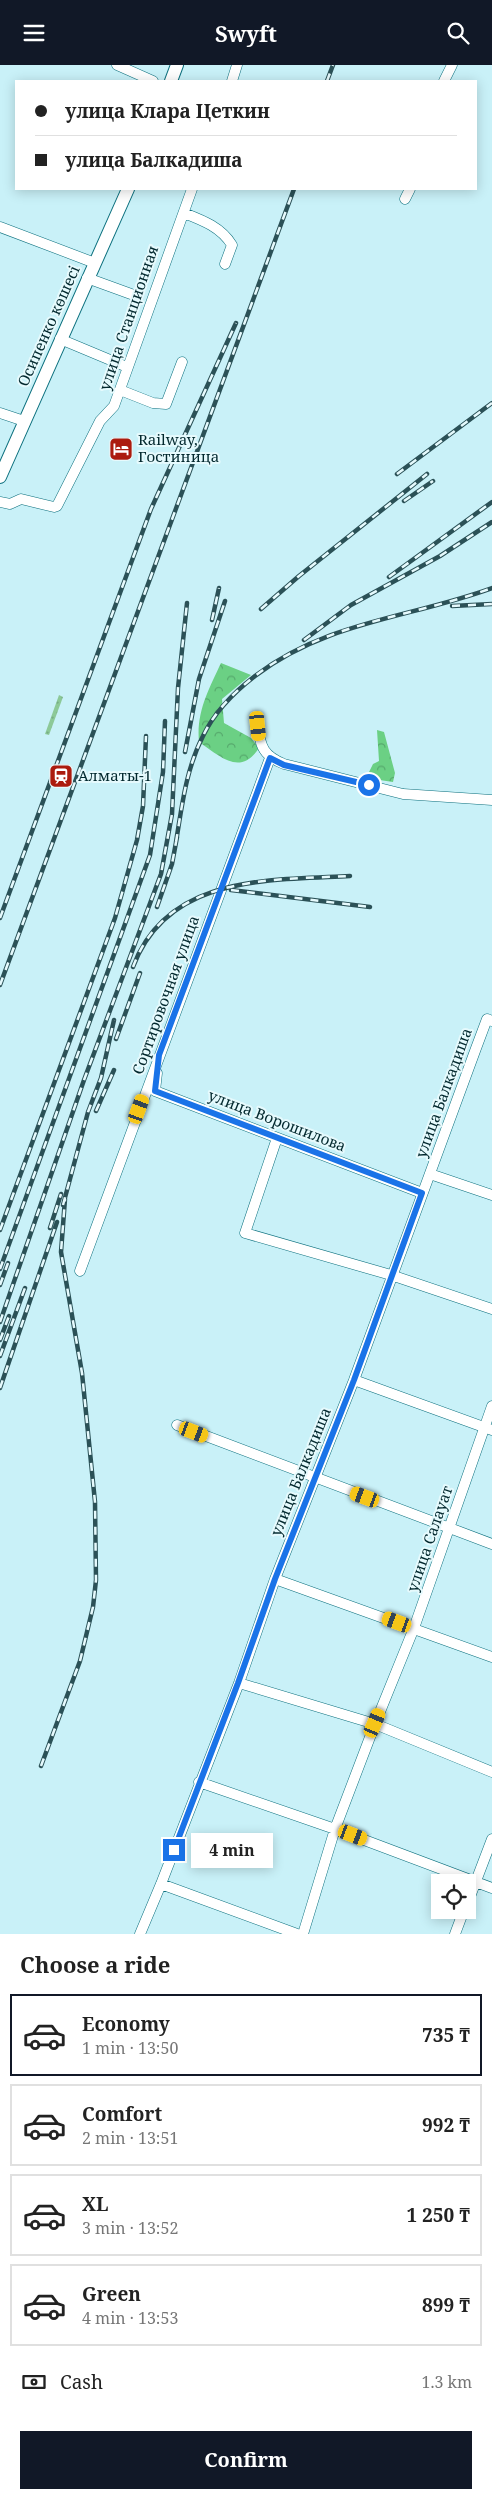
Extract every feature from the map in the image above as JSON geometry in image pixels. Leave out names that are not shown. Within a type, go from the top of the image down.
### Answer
[{"type":"main road","points":[[171,80],[177,65]]},
{"type":"main road","name":"Осипенко көшесі","points":[[0,477],[128,190]]},
{"type":"street","points":[[117,65],[151,80]]},
{"type":"street","points":[[232,80],[237,65]]},
{"type":"street","points":[[444,80],[452,65]]},
{"type":"street","name":"улица Станционная","points":[[0,502],[10,504],[21,499],[56,507],[86,453],[100,421],[114,406],[192,190]]},
{"type":"street","points":[[405,199],[410,190]]},
{"type":"street","points":[[184,213],[215,227],[229,240],[232,245],[225,264]]},
{"type":"street","points":[[0,227],[95,263]]},
{"type":"street","points":[[87,278],[131,294]]},
{"type":"street","points":[[60,339],[127,367]]},
{"type":"street","points":[[120,390],[153,403],[166,404],[182,362]]},
{"type":"street","points":[[0,413],[24,421]]},
{"type":"street","points":[[258,726],[263,750],[270,758],[284,765],[403,794],[492,800]]},
{"type":"street","name":"Сортировочная улица","points":[[80,1271],[270,758]]},
{"type":"street","name":"улица Балкадиша","points":[[140,1934],[238,1683],[275,1579],[354,1380],[391,1275],[490,1020]]},
{"type":"street","name":"улица Ворошилова","points":[[159,1055],[155,1091],[422,1193]]},
{"type":"street","points":[[277,1138],[245,1233],[391,1275],[492,1309]]},
{"type":"street","points":[[430,1173],[492,1195]]},
{"type":"street","points":[[354,1380],[488,1429]]},
{"type":"street","name":"улица Салауат","points":[[303,1934],[335,1829],[375,1723],[414,1629],[449,1529],[488,1429],[492,1407]]},
{"type":"street","points":[[176,1425],[492,1544]]},
{"type":"street","points":[[275,1579],[492,1657]]},
{"type":"street","points":[[238,1683],[375,1723],[492,1772]]},
{"type":"street","points":[[199,1783],[335,1829],[454,1874]]},
{"type":"street","points":[[476,1879],[492,1839]]},
{"type":"street","points":[[476,1882],[492,1888]]},
{"type":"street","points":[[161,1884],[297,1934]]},
{"type":"street","points":[[455,1934],[461,1919]]},
{"type":"green space","points":[[221,663],[251,675],[222,699],[224,723],[251,738],[259,748],[252,757],[237,763],[222,758],[199,742],[201,711]]},
{"type":"green space","points":[[59,695],[63,697],[49,735],[45,734]]},
{"type":"green space","points":[[377,730],[384,732],[395,773],[393,782],[366,778],[373,764],[379,761]]},
{"type":"railway","points":[[327,80],[333,65]]},
{"type":"railway","points":[[0,985],[294,190]]},
{"type":"railway","points":[[0,918],[151,509],[236,323]]},
{"type":"railway","points":[[397,474],[492,403]]},
{"type":"railway","points":[[261,609],[299,576],[427,474]]},
{"type":"railway","points":[[404,501],[433,481]]},
{"type":"railway","points":[[389,577],[492,502]]},
{"type":"railway","points":[[304,640],[351,605],[440,556],[492,522]]},
{"type":"railway","points":[[212,620],[219,588]]},
{"type":"railway","points":[[176,842],[185,788],[197,749],[208,727],[219,711],[247,682],[282,658],[311,643],[340,632],[492,588]]},
{"type":"railway","points":[[185,752],[199,679],[225,601]]},
{"type":"railway","points":[[0,1322],[84,1080],[161,874],[172,814],[178,688],[187,603]]},
{"type":"railway","points":[[452,606],[492,604]]},
{"type":"railway","points":[[0,1269],[150,855],[163,772],[165,721]]},
{"type":"railway","points":[[0,1230],[115,918],[137,840],[143,806],[146,736]]},
{"type":"railway","points":[[157,907],[172,864],[177,837]]},
{"type":"railway","points":[[133,967],[149,937],[170,915],[195,899],[224,889],[255,882],[350,876]]},
{"type":"railway","points":[[231,890],[370,907]]},
{"type":"railway","points":[[116,1039],[140,973]]},
{"type":"railway","points":[[63,1205],[88,1112],[101,1078],[114,1020]]},
{"type":"railway","points":[[96,1111],[114,1070]]},
{"type":"railway","points":[[50,1228],[61,1194]]},
{"type":"railway","points":[[41,1766],[80,1661],[93,1607],[96,1580],[95,1502],[82,1373],[61,1252],[65,1199]]},
{"type":"railway","points":[[0,1388],[57,1222]]},
{"type":"railway","points":[[0,1285],[8,1263]]},
{"type":"railway","points":[[0,1356],[25,1288]]},
{"type":"railway","points":[[0,1340],[9,1316]]},
{"type":"place","name":"Railway, Гостиница","points":[[121,449]]},
{"type":"place","name":"Алматы-1","points":[[61,776]]},
{"type":"route","points":[[174,1850],[238,1683],[275,1579],[354,1380],[422,1193],[155,1091],[159,1055],[270,758],[284,765],[369,785]]}]
